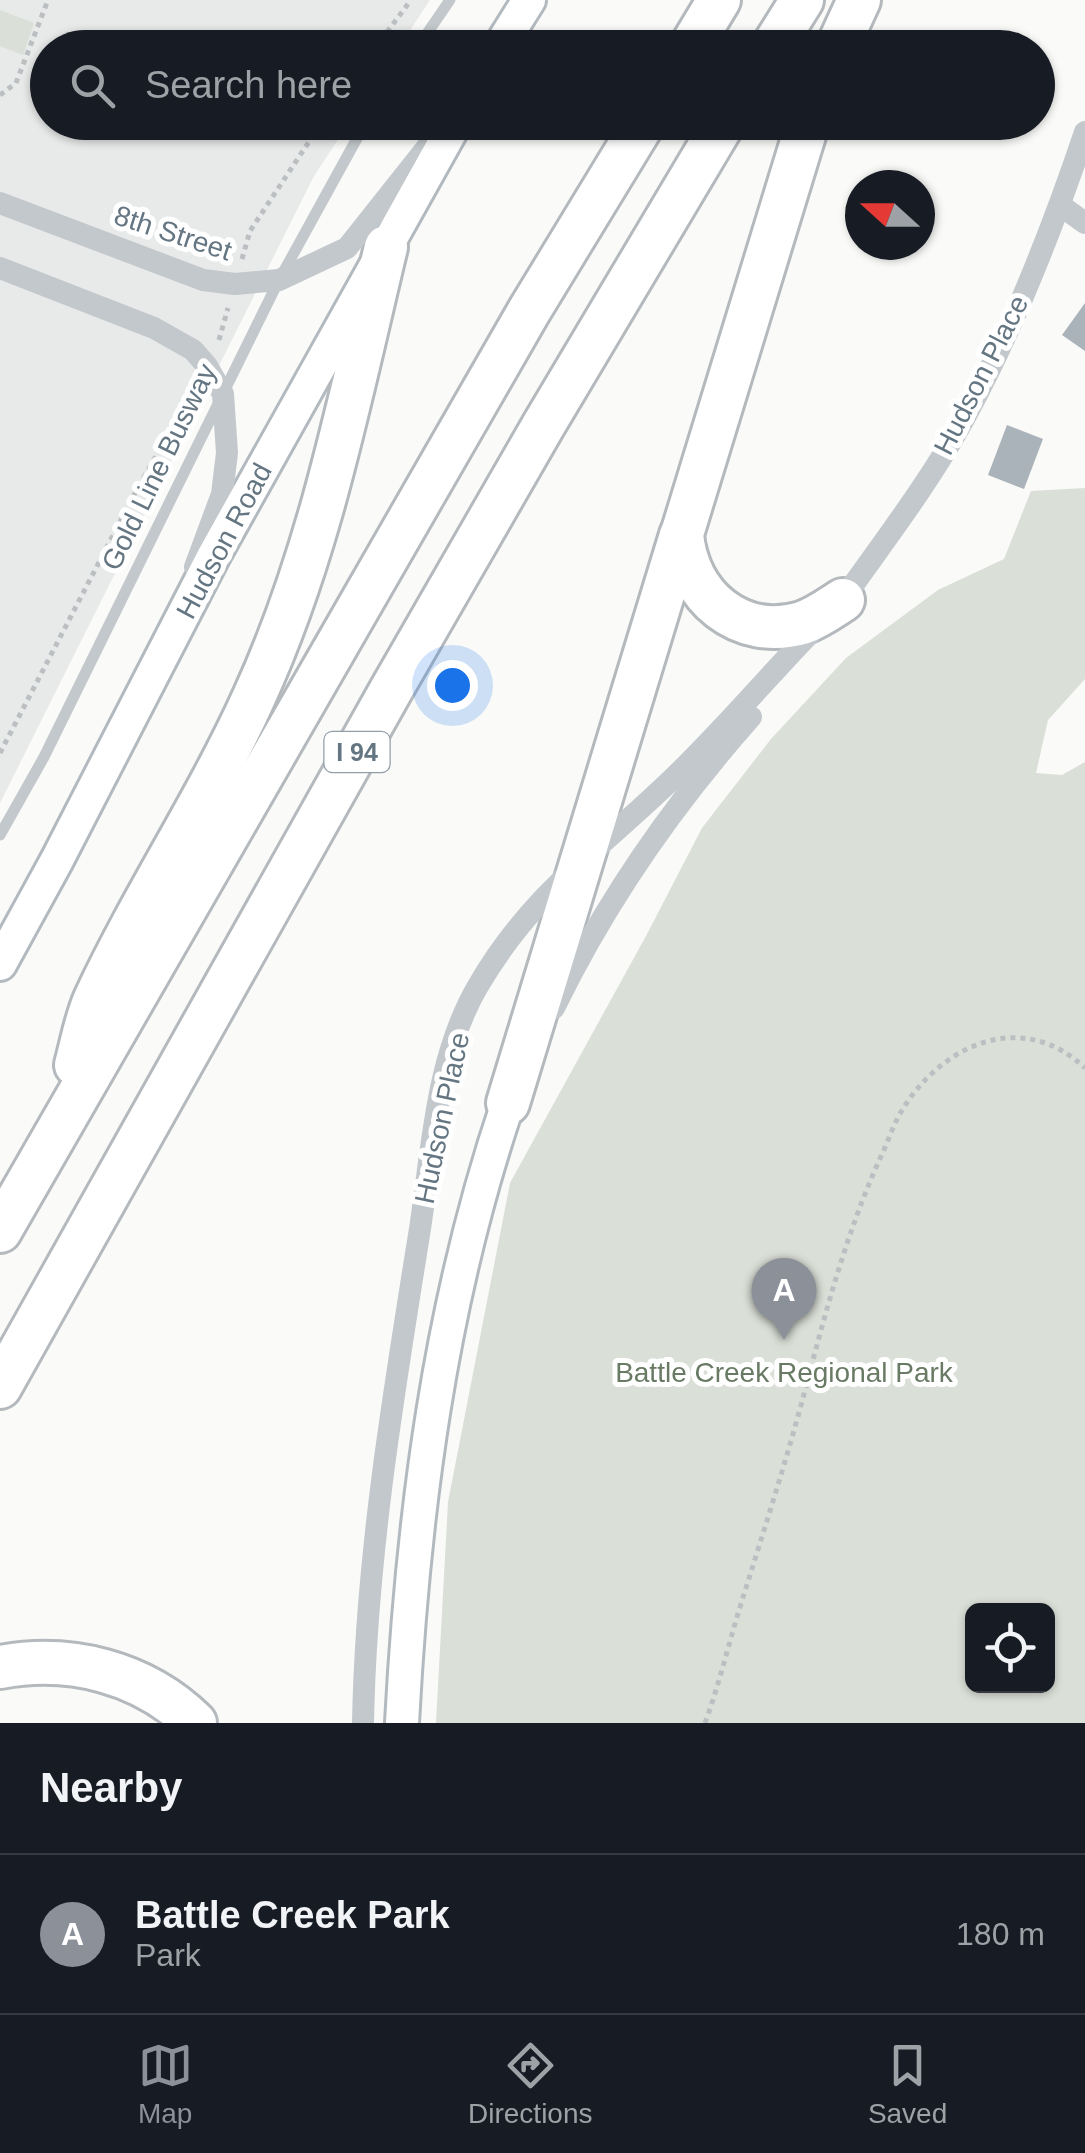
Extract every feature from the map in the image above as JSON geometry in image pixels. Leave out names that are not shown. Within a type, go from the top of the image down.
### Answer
[{"type":"highway","points":[[783,30],[802,0]]},
{"type":"highway","points":[[845,30],[859,0]]},
{"type":"highway","name":"I 94","points":[[0,1231],[529,311],[633,140]]},
{"type":"highway","name":"I 94","points":[[0,1386],[448,591],[713,140]]},
{"type":"highway","points":[[508,1104],[802,140]]},
{"type":"highway","points":[[60,1125],[94,1002],[218,772],[285,628],[336,462],[386,247]]},
{"type":"highway","points":[[682,534],[686,565],[706,597],[726,613],[748,623],[774,627],[799,624],[818,617],[842,600]]},
{"type":"highway","points":[[0,1667],[55,1662],[113,1672],[180,1708],[194,1723]]},
{"type":"street","points":[[510,30],[529,0]]},
{"type":"street","name":"Hudson Place","points":[[402,1723],[411,1577],[437,1387],[476,1205],[508,1104],[574,968],[630,875],[693,786],[797,664],[909,507],[963,422],[1060,205],[1085,132]]},
{"type":"street","name":"8th Street","points":[[0,203],[203,280],[234,284],[279,280],[346,248],[432,140]]},
{"type":"street","name":"Hudson Road","points":[[0,964],[177,628],[446,140]]},
{"type":"street","points":[[0,195],[50,222]]},
{"type":"street","points":[[1060,205],[1085,223]]},
{"type":"street","points":[[0,268],[154,328],[193,350],[223,394],[226,453],[222,494],[177,628]]},
{"type":"street","name":"Hudson Place","points":[[362,1723],[379,1504],[448,1061],[468,1006],[518,926],[584,856],[669,782],[842,600]]},
{"type":"street","points":[[0,937],[57,860]]},
{"type":"lane","points":[[430,30],[450,0]]},
{"type":"lane","name":"Gold Line Busway","points":[[0,835],[44,757],[279,280],[356,140]]},
{"type":"path","points":[[36,30],[48,0]]},
{"type":"path","points":[[388,30],[410,0]]},
{"type":"path","points":[[0,96],[16,82],[30,46]]},
{"type":"path","points":[[0,754],[136,491],[217,349],[250,232],[310,140]]},
{"type":"path","points":[[705,1723],[791,1444],[840,1260],[905,1104],[932,1074],[962,1050],[998,1036],[1031,1038],[1075,1059],[1085,1068]]},
{"type":"shaded area","points":[[0,0],[430,0],[410,30],[30,30],[30,140],[338,140],[314,176],[0,803]]},
{"type":"green space","points":[[0,10],[34,23],[23,55],[0,46]]},
{"type":"green space","name":"Battle Creek Regional Park","points":[[1085,488],[1085,679],[1048,720],[1036,773],[1062,775],[1085,762],[1085,1723],[436,1723],[448,1502],[510,1183],[702,828],[771,739],[846,658],[938,590],[1004,559],[1031,491]]},
{"type":"building","points":[[1085,303],[1085,351],[1062,335]]},
{"type":"building","points":[[1007,425],[1043,439],[1024,489],[988,475]]},
{"type":"place","name":"Battle Creek Park","points":[[784,1340]]}]
